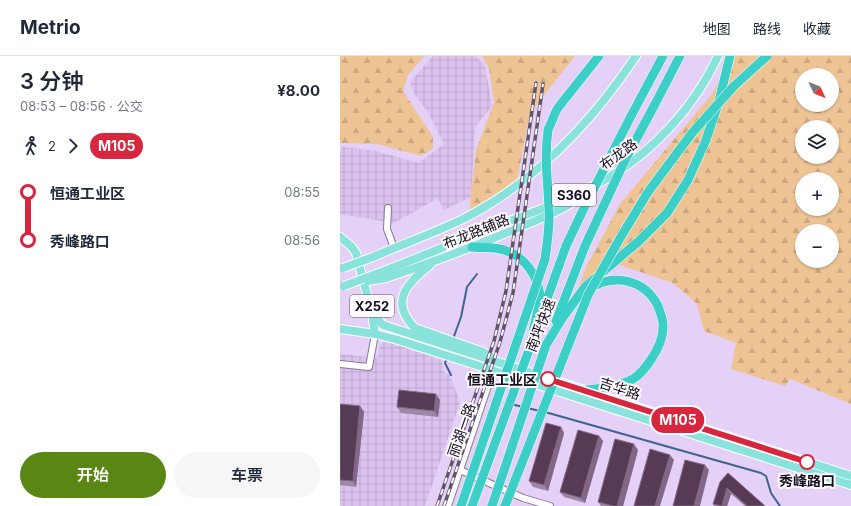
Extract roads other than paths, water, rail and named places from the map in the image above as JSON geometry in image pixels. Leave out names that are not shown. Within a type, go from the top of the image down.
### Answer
[{"type":"highway","points":[[461,506],[545,259],[549,234],[549,209],[545,153],[548,130],[557,109],[599,56]]},
{"type":"highway","name":"南坪快速","points":[[472,506],[566,246],[583,210],[663,56]]},
{"type":"highway","name":"南坪快速","points":[[492,506],[546,345],[585,246],[625,160],[680,56]]},
{"type":"highway","points":[[546,345],[563,317],[585,287],[639,241],[667,213],[688,180],[706,140],[717,108],[730,56]]},
{"type":"highway","points":[[505,506],[588,295],[619,240],[648,192],[692,133],[734,86],[767,56]]},
{"type":"highway","points":[[472,247],[501,249],[521,259],[532,270],[540,292],[540,300],[529,350]]},
{"type":"highway","points":[[575,302],[588,289],[601,282],[614,279],[629,281],[642,287],[654,298],[664,325],[662,339],[655,353],[645,368],[634,378],[609,388],[586,390]]},
{"type":"main road","points":[[341,268],[373,257],[464,218],[510,190],[564,144],[593,114],[615,87],[636,56]]},
{"type":"main road","name":"布龙路","points":[[385,274],[553,204],[608,178],[637,158],[664,133],[688,106],[708,77],[718,56]]},
{"type":"main road","name":"布龙路辅路","points":[[342,287],[436,261],[472,247],[566,207],[608,178]]},
{"type":"main road","name":"X252","points":[[340,237],[351,246],[356,253],[377,320],[383,325],[438,340]]},
{"type":"main road","points":[[436,261],[413,278],[404,292],[402,308],[410,323],[415,328],[438,340]]},
{"type":"main road","points":[[372,307],[372,319],[375,334]]},
{"type":"main road","name":"X252","points":[[340,329],[375,334]]},
{"type":"main road","name":"吉华路","points":[[375,334],[851,485]]},
{"type":"main road","name":"吉华路","points":[[438,340],[472,351],[496,362],[851,476]]},
{"type":"street","points":[[388,208],[387,229],[394,248]]},
{"type":"street","points":[[340,364],[368,367],[375,334]]},
{"type":"street","name":"丽湖一路","points":[[448,506],[494,372],[496,362]]},
{"type":"street","points":[[460,470],[523,498],[550,506]]},
{"type":"waterway","points":[[453,339],[461,317],[467,287],[477,274]]},
{"type":"waterway","points":[[447,358],[445,363],[451,375]]},
{"type":"waterway","points":[[511,404],[523,407]]},
{"type":"waterway","points":[[527,408],[540,411]]},
{"type":"waterway","points":[[545,412],[761,473],[766,476],[771,493],[780,506]]},
{"type":"railway","points":[[437,506],[494,341],[506,291],[536,83]]},
{"type":"railway","points":[[444,506],[500,342],[513,293],[543,84]]},
{"type":"place","name":"恒通工业区","points":[[548,379]]},
{"type":"place","name":"秀峰路口","points":[[807,462]]}]
